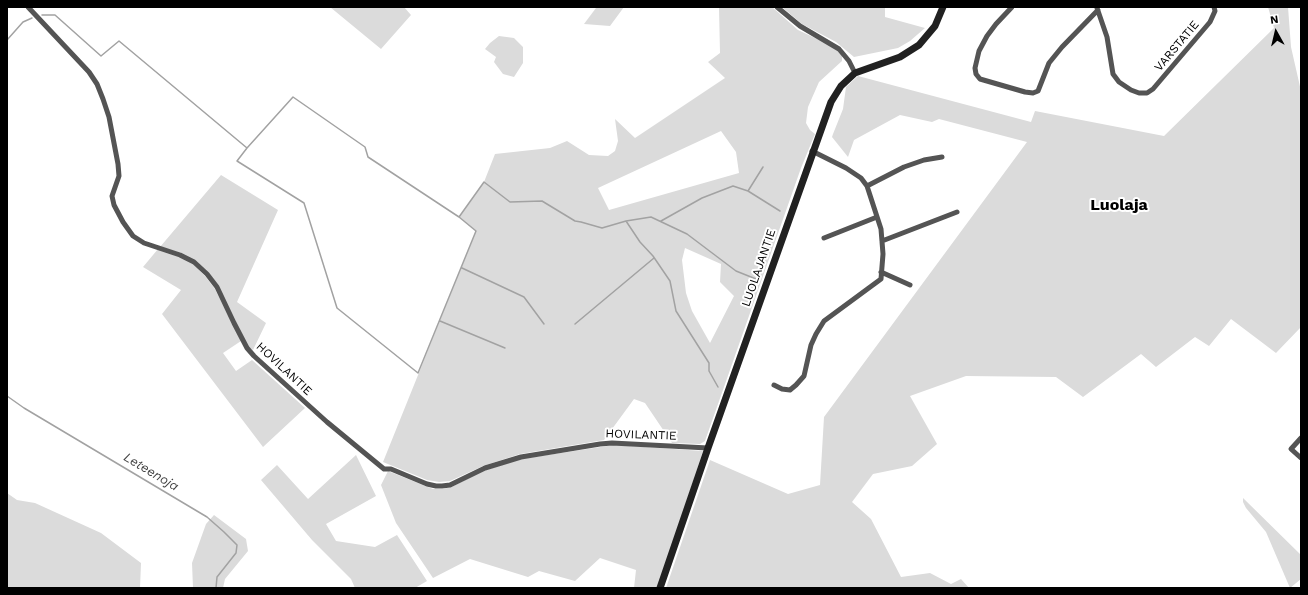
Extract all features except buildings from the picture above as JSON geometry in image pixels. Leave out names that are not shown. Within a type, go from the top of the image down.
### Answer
[{"type":"main road","name":"LUOLAJANTIE","points":[[660,588],[812,151],[831,102],[841,86],[855,73],[900,57],[909,53],[919,45],[935,26],[943,7]]},
{"type":"street","name":"HOVILANTIE","points":[[28,7],[89,72],[97,84],[109,117],[118,164],[119,176],[112,196],[114,205],[122,222],[133,236],[144,243],[180,255],[194,262],[207,274],[217,287],[247,348],[254,356],[327,422],[384,469],[391,469],[427,484],[442,486],[450,485],[485,468],[521,457],[600,444],[612,443],[708,448]]},
{"type":"street","points":[[776,7],[800,26],[839,49],[849,61],[855,73]]},
{"type":"street","points":[[1012,7],[987,36],[979,51],[975,68],[976,74],[980,79],[1025,92],[1038,91],[1049,63],[1098,8]]},
{"type":"street","name":"VARSTATIE","points":[[1098,8],[1108,37],[1113,74],[1119,82],[1130,90],[1139,93],[1147,93],[1153,89],[1210,22],[1215,11],[1214,7]]},
{"type":"street","points":[[774,385],[782,389],[790,390],[796,385],[804,376],[811,346],[824,321],[880,279],[883,254],[882,229],[867,186],[861,178],[846,168],[812,151]]},
{"type":"street","points":[[867,186],[904,167],[924,160],[942,157]]},
{"type":"street","points":[[882,241],[957,212]]},
{"type":"street","points":[[824,238],[877,217]]},
{"type":"street","points":[[881,272],[910,285]]},
{"type":"street","points":[[1301,438],[1291,449],[1301,458]]},
{"type":"shaded area","points":[[330,7],[404,7],[411,15],[381,49]]},
{"type":"shaded area","points":[[595,7],[624,7],[610,26],[584,24],[596,8]]},
{"type":"shaded area","points":[[719,7],[772,7],[798,30],[830,45],[842,54],[842,61],[819,82],[808,107],[806,123],[810,130],[815,134],[801,168],[705,441],[700,444],[672,443],[645,403],[634,399],[604,440],[520,454],[483,466],[450,481],[439,482],[427,480],[383,462],[476,231],[459,217],[484,182],[495,154],[550,148],[567,141],[589,155],[608,156],[615,151],[618,141],[615,119],[635,138],[725,78],[708,62],[720,53]],"holes":[[[721,131],[736,152],[739,173],[609,210],[598,188]],[[685,248],[721,264],[720,282],[734,296],[710,343],[692,311],[686,293],[682,260]]]},
{"type":"shaded area","points":[[782,7],[885,7],[885,17],[925,28],[910,41],[898,48],[854,57],[836,42],[802,24]]},
{"type":"shaded area","points":[[1268,7],[1288,7],[1291,47],[1301,91],[1301,327],[1276,353],[1231,319],[1209,346],[1195,337],[1156,367],[1141,354],[1083,397],[1056,377],[966,376],[910,396],[937,444],[912,466],[873,474],[852,502],[871,519],[901,577],[930,573],[951,584],[961,579],[969,588],[666,588],[710,460],[788,494],[820,485],[824,417],[1027,142],[939,119],[932,122],[900,115],[854,140],[848,157],[832,137],[843,109],[846,87],[858,76],[1031,122],[1035,111],[1164,136],[1274,28]]},
{"type":"shaded area","points":[[499,36],[514,38],[523,47],[523,63],[514,77],[503,74],[494,62],[496,57],[485,49]]},
{"type":"shaded area","points":[[221,175],[278,210],[237,302],[266,323],[253,350],[248,347],[218,286],[194,261],[160,247]]},
{"type":"shaded area","points":[[158,249],[179,256],[193,264],[215,289],[241,341],[223,353],[236,371],[252,360],[305,408],[263,447],[162,314],[181,290],[143,267]]},
{"type":"shaded area","points":[[614,445],[703,451],[658,588],[634,588],[636,570],[600,558],[575,581],[539,571],[528,577],[470,559],[433,578],[396,523],[381,485],[388,471],[433,489],[443,489],[451,487],[486,470],[521,459]]},
{"type":"shaded area","points":[[356,455],[376,496],[326,524],[336,541],[375,547],[397,535],[427,581],[415,588],[355,588],[351,579],[312,540],[261,480],[277,465],[308,499]]},
{"type":"shaded area","points":[[7,493],[17,500],[35,503],[101,533],[141,563],[140,588],[7,588]]},
{"type":"shaded area","points":[[1243,498],[1301,555],[1301,579],[1290,588],[1266,532],[1246,508]]},
{"type":"shaded area","points":[[214,515],[246,539],[248,551],[225,579],[223,588],[193,588],[192,563],[206,524]]},
{"type":"waterway","points":[[42,15],[55,15],[101,56],[119,41],[247,148],[237,161],[304,203],[337,308],[418,373],[476,231],[459,217],[368,157],[365,147],[293,97],[247,148]]},
{"type":"waterway","points":[[7,40],[23,22],[32,18]]},
{"type":"waterway","points":[[661,221],[702,198],[733,186],[748,191],[763,167]]},
{"type":"waterway","points":[[459,217],[484,182],[510,202],[542,201],[575,221],[602,228],[626,221],[670,281],[676,311],[709,363],[709,371],[718,387]]},
{"type":"waterway","points":[[748,191],[780,211]]},
{"type":"waterway","points":[[626,221],[651,217],[687,234],[736,271],[756,279]]},
{"type":"waterway","points":[[575,324],[654,258]]},
{"type":"waterway","points":[[462,268],[524,297],[544,324]]},
{"type":"waterway","points":[[440,321],[505,348]]},
{"type":"waterway","name":"Leteenoja","points":[[7,396],[24,408],[207,517],[224,532],[237,545],[236,553],[217,577],[216,588]]},
{"type":"district","name":"Luolaja","points":[[1119,205]]}]
